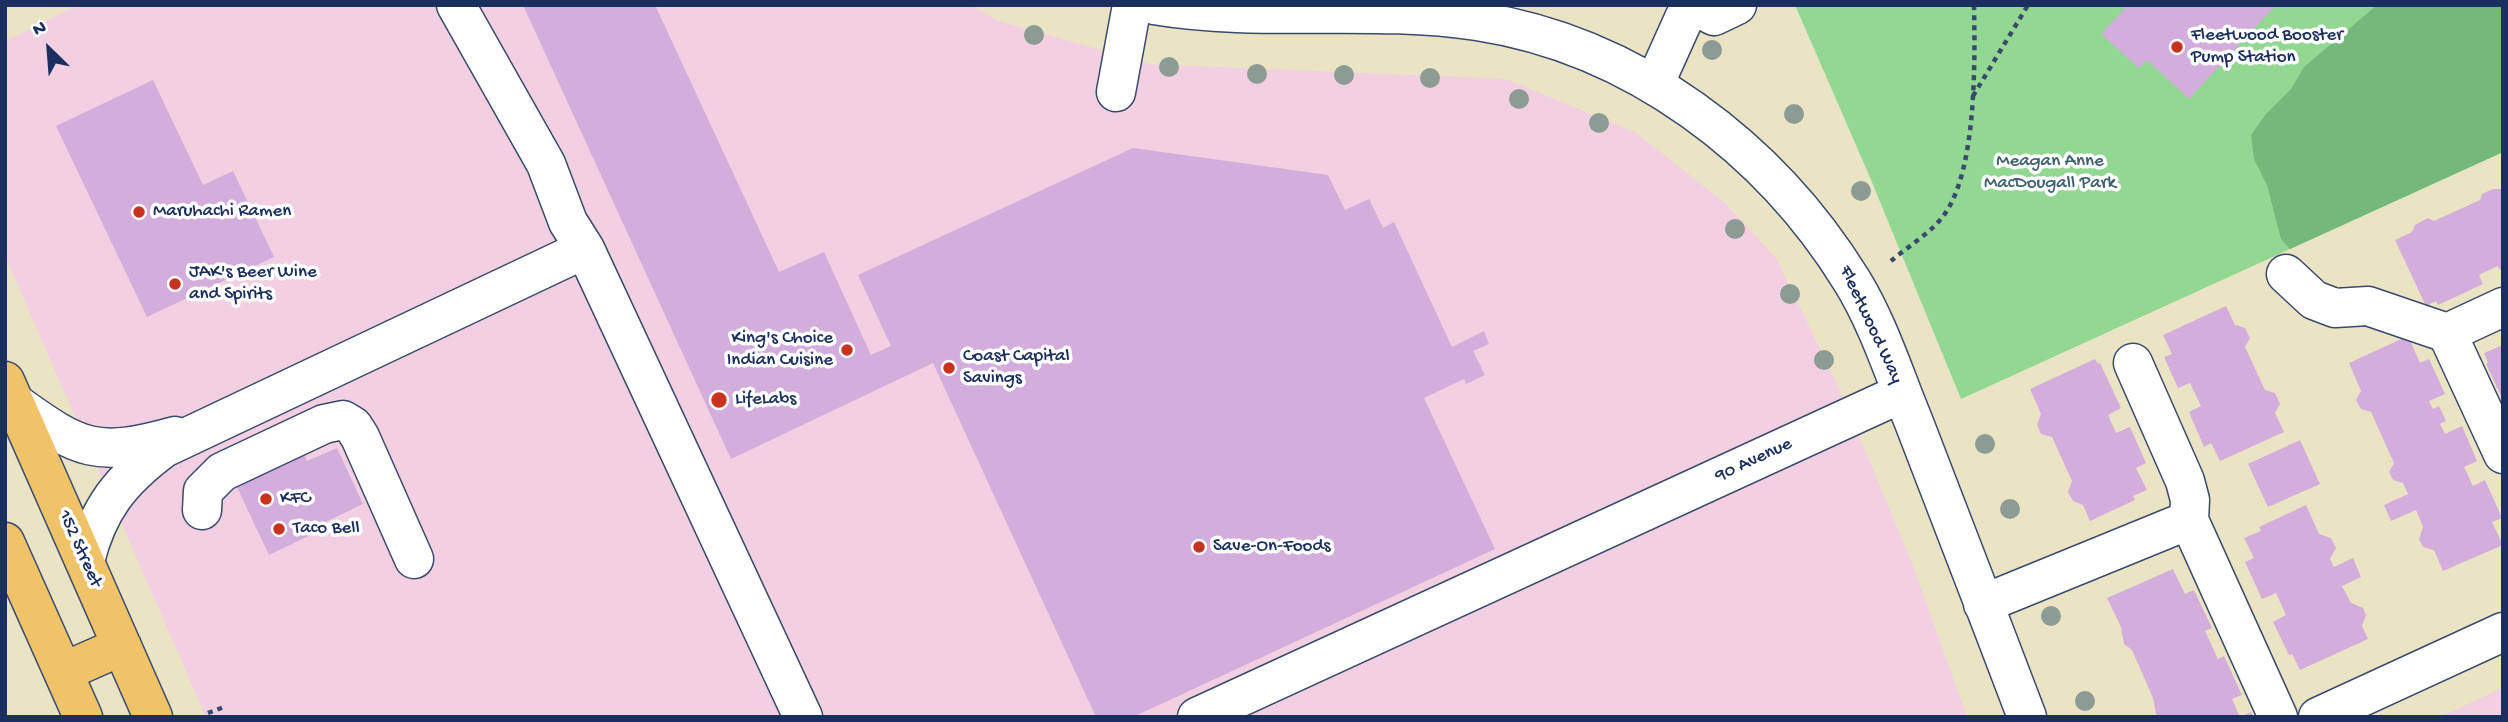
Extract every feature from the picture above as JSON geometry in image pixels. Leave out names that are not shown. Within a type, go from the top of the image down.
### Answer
[{"type":"main road","name":"152 Street","points":[[10,392],[153,717]]},
{"type":"main road","points":[[5,542],[83,717]]},
{"type":"main road","points":[[63,672],[122,646]]},
{"type":"street","points":[[456,5],[546,164],[568,222],[585,249],[803,717]]},
{"type":"street","points":[[1116,92],[1132,5]]},
{"type":"street","name":"Fleetwood Way","points":[[1154,5],[1204,10],[1423,16],[1479,22],[1558,42],[1626,70],[1687,105],[1729,138],[1784,188],[1854,284],[1902,393],[2027,717]]},
{"type":"street","points":[[1654,85],[1691,5],[1714,16],[1737,5]]},
{"type":"street","points":[[85,561],[93,530],[122,482],[164,448],[585,249]]},
{"type":"street","points":[[2286,274],[2314,300],[2335,308],[2368,306],[2447,333],[2503,307]]},
{"type":"street","points":[[2447,333],[2503,454]]},
{"type":"street","points":[[2133,363],[2185,481],[2190,500],[2189,520],[2278,717]]},
{"type":"street","points":[[10,392],[83,446],[117,448],[150,443],[204,428]]},
{"type":"street","name":"90 Avenue","points":[[1197,717],[1902,393]]},
{"type":"street","points":[[202,510],[203,491],[222,471],[324,424],[343,420],[353,426],[360,437],[414,559]]},
{"type":"street","points":[[1983,604],[2189,520]]},
{"type":"street","points":[[2318,717],[2503,632]]},
{"type":"path","points":[[1891,261],[1944,216],[1962,174],[1972,97],[1974,5]]},
{"type":"path","points":[[1972,97],[2028,5]]},
{"type":"path","points":[[208,713],[224,706]]},
{"type":"shaded area","points":[[78,5],[971,5],[999,21],[1150,64],[1506,79],[1635,132],[1724,202],[1776,258],[1839,388],[1912,563],[1967,717],[206,717],[5,256],[5,41]]},
{"type":"shaded area","points":[[2503,688],[2503,717],[2439,717]]},
{"type":"green space","name":"Meagan Anne MacDougall Park","points":[[1795,5],[2503,5],[2503,152],[1961,399],[1869,175]]},
{"type":"green space","points":[[2377,5],[2503,5],[2503,152],[2290,249],[2281,239],[2267,185],[2254,159],[2251,135],[2266,114],[2291,89],[2304,67]]},
{"type":"building","points":[[523,5],[655,5],[779,272],[824,252],[871,355],[891,346],[858,275],[1133,148],[1328,175],[1345,210],[1369,199],[1383,228],[1394,222],[1452,347],[1484,331],[1489,344],[1473,351],[1485,375],[1466,384],[1464,379],[1424,398],[1495,549],[1133,717],[1096,717],[933,363],[731,459]]},
{"type":"building","name":"Fleetwood Booster Pump Station","points":[[2128,5],[2276,5],[2189,99],[2147,60],[2139,68],[2101,34]]},
{"type":"building","points":[[153,80],[203,185],[233,171],[274,257],[147,317],[56,126]]},
{"type":"building","points":[[2493,189],[2503,189],[2503,273],[2497,266],[2479,275],[2483,284],[2438,305],[2436,301],[2426,306],[2395,240],[2412,232],[2415,225],[2428,218],[2434,221],[2480,200],[2482,194]]},
{"type":"building","points":[[2226,306],[2235,325],[2245,328],[2250,338],[2245,347],[2265,390],[2275,393],[2280,404],[2275,413],[2284,432],[2220,461],[2211,443],[2204,447],[2189,412],[2201,406],[2190,383],[2178,388],[2164,357],[2172,354],[2163,335]]},
{"type":"building","points":[[2408,336],[2420,363],[2429,359],[2445,394],[2429,401],[2433,409],[2439,406],[2446,421],[2440,424],[2445,434],[2462,426],[2477,461],[2464,467],[2473,486],[2485,480],[2502,518],[2492,522],[2503,545],[2443,571],[2434,550],[2423,547],[2419,539],[2423,527],[2416,510],[2391,521],[2384,505],[2408,494],[2403,483],[2393,480],[2389,472],[2394,463],[2371,412],[2361,409],[2356,400],[2361,391],[2349,363]]},
{"type":"building","points":[[2503,345],[2503,400],[2486,364],[2488,363],[2484,353]]},
{"type":"building","points":[[2095,359],[2100,363],[2121,408],[2108,415],[2116,433],[2130,427],[2146,463],[2136,468],[2147,490],[2133,496],[2135,500],[2090,521],[2083,505],[2073,501],[2068,492],[2072,481],[2052,437],[2041,434],[2037,425],[2041,414],[2030,389]]},
{"type":"building","points":[[2300,440],[2320,484],[2268,507],[2248,464]]},
{"type":"building","points":[[337,448],[363,504],[317,526],[319,531],[269,555],[235,483],[303,451],[307,461]]},
{"type":"building","points":[[2306,505],[2319,534],[2331,538],[2336,548],[2330,559],[2334,567],[2353,558],[2361,577],[2342,586],[2351,603],[2363,608],[2366,615],[2362,626],[2368,639],[2300,670],[2292,654],[2289,655],[2273,622],[2286,615],[2276,593],[2262,599],[2245,562],[2254,558],[2244,538],[2261,531],[2259,527]]},
{"type":"building","points":[[2173,569],[2185,594],[2194,590],[2212,628],[2205,631],[2218,659],[2224,656],[2242,695],[2232,699],[2240,717],[2160,717],[2156,714],[2153,698],[2132,650],[2124,644],[2121,627],[2107,598]]},
{"type":"building","points":[[2251,712],[2253,717],[2240,717]]},
{"type":"place","name":"Fleetwood Booster Pump Station","points":[[2177,47]]},
{"type":"place","name":"Maruhachi Ramen","points":[[139,212]]},
{"type":"place","name":"JAK's Beer Wine and Spirits","points":[[175,284]]},
{"type":"place","name":"King's Choice Indian Cuisine","points":[[847,350]]},
{"type":"place","name":"Coast Capital Savings","points":[[949,368]]},
{"type":"place","name":"LifeLabs","points":[[719,400]]},
{"type":"place","name":"KFC","points":[[266,499]]},
{"type":"place","name":"Taco Bell","points":[[279,529]]},
{"type":"place","name":"Save-On-Foods","points":[[1199,547]]}]
